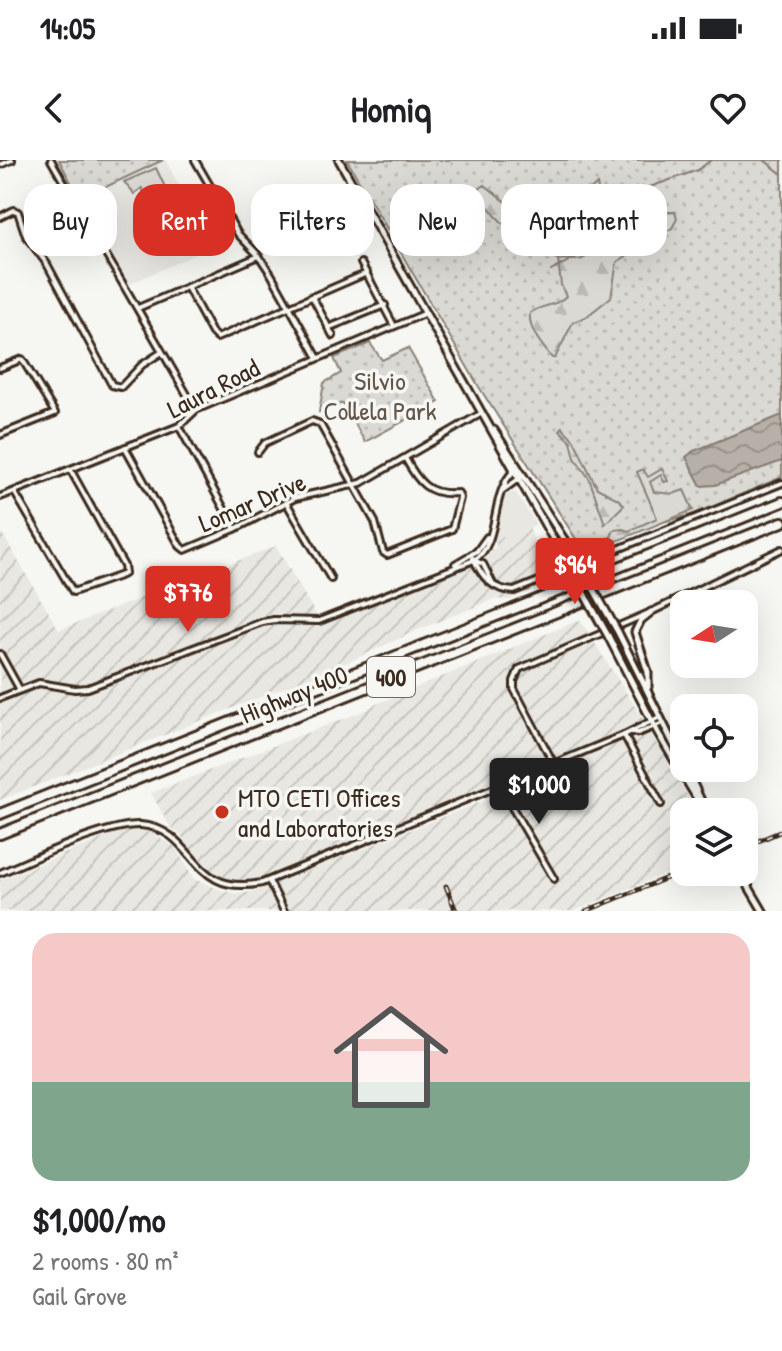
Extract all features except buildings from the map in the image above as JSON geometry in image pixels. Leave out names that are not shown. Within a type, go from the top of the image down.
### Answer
[{"type":"highway","name":"Highway 400","points":[[0,814],[782,502]]},
{"type":"highway","name":"Highway 400","points":[[0,834],[782,522]]},
{"type":"main road","points":[[339,160],[697,798]]},
{"type":"main road","points":[[482,413],[576,558],[618,632],[670,736]]},
{"type":"main road","points":[[650,695],[648,672],[635,632],[641,620],[651,612]]},
{"type":"main road","points":[[748,886],[762,911]]},
{"type":"street","points":[[0,165],[12,160]]},
{"type":"street","points":[[51,160],[65,184]]},
{"type":"street","points":[[195,160],[238,234],[251,248]]},
{"type":"street","points":[[0,217],[16,210],[24,231]]},
{"type":"street","points":[[41,256],[112,385],[121,387],[146,362],[162,352]]},
{"type":"street","points":[[107,256],[196,410]]},
{"type":"street","points":[[138,308],[259,256],[318,358]]},
{"type":"street","points":[[361,263],[394,326]]},
{"type":"street","points":[[187,287],[217,338],[367,273]]},
{"type":"street","points":[[312,296],[333,336]]},
{"type":"street","points":[[328,328],[385,305]]},
{"type":"street","name":"Laura Road","points":[[0,497],[179,426],[196,410],[426,313]]},
{"type":"street","points":[[0,368],[22,359],[55,413],[0,435]]},
{"type":"street","name":"Lomar Drive","points":[[125,447],[182,549],[188,549],[286,502],[361,483],[482,413]]},
{"type":"street","points":[[258,452],[265,443],[316,421],[320,424],[375,522],[383,552],[387,555],[452,529],[459,494],[440,493],[421,484],[405,458]]},
{"type":"street","points":[[179,426],[235,529]]},
{"type":"street","points":[[0,698],[39,683],[88,688],[262,622],[313,622],[324,619],[442,571],[473,557],[490,532],[506,479],[519,468]]},
{"type":"street","points":[[15,492],[73,592],[122,575],[125,573],[124,566],[70,469]]},
{"type":"street","points":[[500,492],[523,474]]},
{"type":"street","points":[[473,557],[485,579],[503,591],[514,591],[782,483]]},
{"type":"street","points":[[286,502],[331,579]]},
{"type":"street","points":[[554,764],[517,695],[515,674],[529,663],[651,612],[782,549]]},
{"type":"street","points":[[0,654],[20,690]]},
{"type":"street","points":[[0,873],[114,828],[144,825],[171,835],[194,864],[217,881],[242,886],[269,881],[662,720]]},
{"type":"street","points":[[624,735],[661,804]]},
{"type":"street","points":[[500,787],[554,879]]},
{"type":"street","points":[[269,881],[284,911]]},
{"type":"shaded area","points":[[165,160],[178,184],[133,184],[133,256],[191,256],[127,285],[111,256],[117,256],[117,184],[113,184]]},
{"type":"shaded area","points":[[516,493],[536,524],[505,542],[497,524],[504,497]]},
{"type":"shaded area","points":[[497,524],[505,541],[529,528],[553,583],[509,600],[494,599],[344,664],[0,800],[0,530],[59,630],[276,546],[322,625],[467,568],[487,557],[491,549],[495,549],[496,543],[493,541]]},
{"type":"shaded area","points":[[580,620],[670,766],[670,782],[680,782],[689,798],[670,798],[670,872],[574,911],[0,911],[0,880],[123,830],[147,830],[175,847],[194,879],[238,894],[257,891],[503,793],[498,781],[263,877],[246,881],[228,879],[210,870],[196,857],[181,835],[170,827],[151,793]]},
{"type":"green space","points":[[59,160],[163,160],[112,184],[72,184]]},
{"type":"green space","points":[[347,160],[782,160],[782,477],[695,514],[638,528],[583,550],[479,387],[403,256],[485,256],[485,184],[390,184],[390,234],[374,206],[374,184],[361,184]]},
{"type":"green space","points":[[156,168],[164,184],[133,184],[133,193],[124,182]]},
{"type":"green space","points":[[485,185],[501,198],[501,221],[485,202]]},
{"type":"green space","points":[[668,212],[675,212],[677,219],[667,231]]},
{"type":"green space","points":[[586,256],[627,256],[617,262],[611,297],[586,317],[573,322],[555,358],[552,358],[533,331],[530,313],[566,296],[561,285],[558,260],[579,260]]},
{"type":"green space","name":"Silvio Collela Park","points":[[370,343],[382,360],[408,348],[439,402],[365,442],[343,403],[319,412],[324,383],[341,373],[334,358]]},
{"type":"green space","points":[[562,427],[574,440],[597,488],[624,505],[605,524],[589,478],[575,458],[571,441],[560,431]]},
{"type":"green space","points":[[643,469],[648,477],[662,469],[668,481],[664,482],[661,475],[650,482],[654,492],[673,494],[684,490],[693,510],[585,554],[591,544],[611,537],[614,530],[629,531],[657,518],[637,472]]},
{"type":"water","points":[[782,415],[782,461],[715,485],[701,486],[686,457]]},
{"type":"waterway","points":[[551,271],[591,248],[614,210],[642,187],[647,188],[698,170],[711,160]]},
{"type":"waterway","points":[[764,160],[782,174]]},
{"type":"railway","points":[[758,841],[782,831]]},
{"type":"railway","points":[[586,911],[670,877]]},
{"type":"railway","points":[[446,886],[456,911]]},
{"type":"place","name":"MTO CETI Offices and Laboratories","points":[[222,812]]}]
